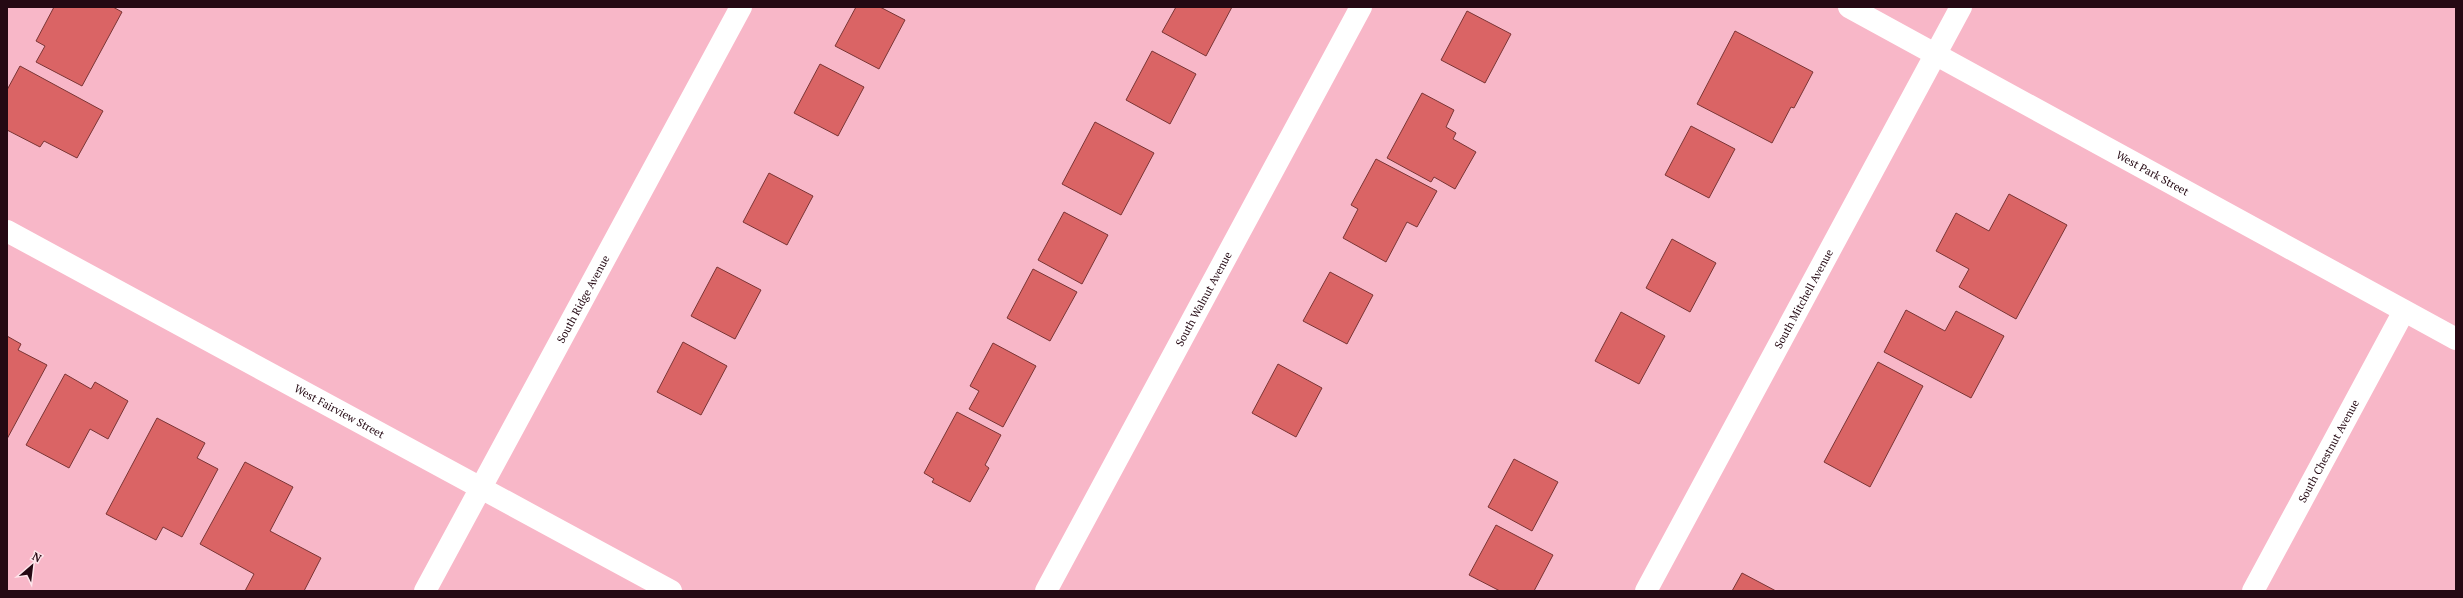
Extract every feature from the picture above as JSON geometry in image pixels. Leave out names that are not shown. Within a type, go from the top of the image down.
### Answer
[{"type":"street","name":"South Ridge Avenue","points":[[426,591],[741,7]]},
{"type":"street","name":"South Walnut Avenue","points":[[1046,591],[1361,7]]},
{"type":"street","name":"West Park Street","points":[[1850,7],[2456,339]]},
{"type":"street","name":"South Mitchell Avenue","points":[[1646,591],[1961,7]]},
{"type":"street","name":"West Fairview Street","points":[[7,231],[482,487],[671,591]]},
{"type":"street","name":"South Chestnut Avenue","points":[[2253,591],[2404,311]]},
{"type":"building","points":[[54,7],[113,7],[122,12],[82,86],[36,62],[45,46],[36,41]]},
{"type":"building","points":[[856,7],[880,7],[905,20],[879,69],[835,46]]},
{"type":"building","points":[[1176,7],[1232,7],[1206,56],[1162,32]]},
{"type":"building","points":[[1467,11],[1511,34],[1485,83],[1441,60]]},
{"type":"building","points":[[1735,31],[1813,72],[1794,108],[1791,107],[1772,143],[1697,104]]},
{"type":"building","points":[[1152,51],[1196,74],[1170,124],[1126,100]]},
{"type":"building","points":[[820,64],[864,87],[838,136],[794,113]]},
{"type":"building","points":[[20,66],[103,111],[77,158],[44,141],[40,147],[7,130],[7,90]]},
{"type":"building","points":[[1422,93],[1454,110],[1446,127],[1456,133],[1453,139],[1476,152],[1455,189],[1434,177],[1431,182],[1387,158]]},
{"type":"building","points":[[1095,122],[1154,153],[1121,215],[1062,184]]},
{"type":"building","points":[[1691,126],[1735,149],[1709,198],[1665,175]]},
{"type":"building","points":[[1376,159],[1437,191],[1417,227],[1407,222],[1386,262],[1343,238],[1358,209],[1351,205]]},
{"type":"building","points":[[769,173],[813,196],[787,245],[743,222]]},
{"type":"building","points":[[2009,194],[2067,225],[2016,319],[1959,287],[1969,269],[1936,251],[1956,213],[1989,231]]},
{"type":"building","points":[[1064,212],[1108,235],[1082,284],[1038,260]]},
{"type":"building","points":[[1672,239],[1716,263],[1690,312],[1646,288]]},
{"type":"building","points":[[717,267],[761,290],[735,339],[691,316]]},
{"type":"building","points":[[1033,269],[1077,292],[1050,341],[1007,318]]},
{"type":"building","points":[[1330,272],[1373,295],[1347,344],[1303,321]]},
{"type":"building","points":[[1906,310],[1945,331],[1956,311],[2004,336],[1971,398],[1884,352]]},
{"type":"building","points":[[1621,312],[1665,336],[1639,384],[1595,361]]},
{"type":"building","points":[[7,336],[21,344],[18,350],[47,365],[7,439]]},
{"type":"building","points":[[683,342],[727,366],[701,415],[657,392]]},
{"type":"building","points":[[993,343],[1036,366],[1003,427],[969,409],[979,391],[970,386]]},
{"type":"building","points":[[1878,362],[1923,386],[1870,487],[1824,462]]},
{"type":"building","points":[[1278,364],[1322,388],[1296,437],[1252,413]]},
{"type":"building","points":[[65,374],[91,389],[95,382],[128,401],[108,439],[90,429],[69,468],[26,445]]},
{"type":"building","points":[[957,412],[1001,435],[985,465],[989,468],[970,502],[932,482],[934,479],[924,473]]},
{"type":"building","points":[[157,418],[205,443],[197,458],[218,469],[182,537],[163,527],[156,540],[106,514]]},
{"type":"building","points":[[1514,459],[1558,482],[1532,531],[1488,507]]},
{"type":"building","points":[[245,462],[293,487],[270,531],[321,558],[304,591],[245,591],[254,574],[200,544]]},
{"type":"building","points":[[1496,525],[1553,555],[1534,591],[1500,591],[1469,575]]},
{"type":"building","points":[[1742,573],[1776,591],[1732,591]]}]
